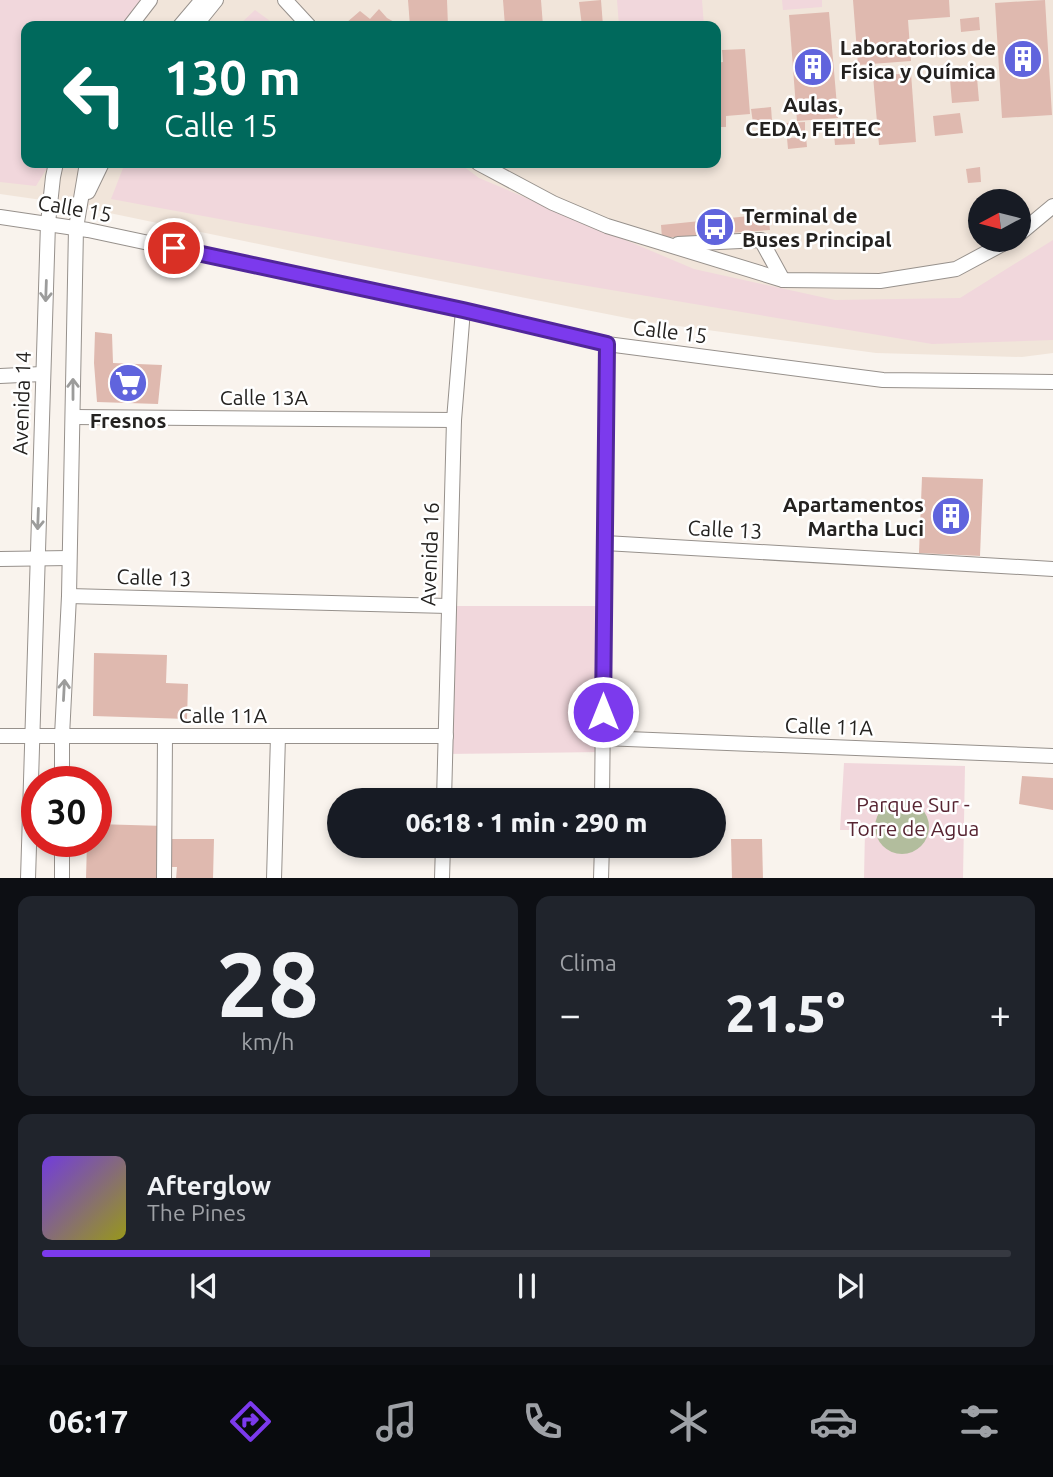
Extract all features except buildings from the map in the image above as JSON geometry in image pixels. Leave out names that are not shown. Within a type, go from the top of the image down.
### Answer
[{"type":"street","points":[[134,21],[150,0]]},
{"type":"street","points":[[184,21],[202,0]]},
{"type":"street","points":[[199,21],[216,0]]},
{"type":"street","points":[[285,0],[304,21]]},
{"type":"street","name":"Avenida 14","points":[[28,878],[48,223],[55,168]]},
{"type":"street","points":[[62,766],[74,417],[76,228],[86,168]]},
{"type":"street","points":[[81,205],[100,168]]},
{"type":"street","points":[[487,168],[553,203],[607,226],[783,280],[880,281],[957,270],[989,252]]},
{"type":"street","points":[[1031,224],[1053,206]]},
{"type":"street","name":"Calle 15","points":[[0,217],[76,228],[463,310],[607,344],[883,380],[1053,382]]},
{"type":"street","points":[[666,245],[761,240],[783,280]]},
{"type":"street","name":"Avenida 16","points":[[444,788],[454,420],[463,310]]},
{"type":"street","points":[[602,788],[607,344]]},
{"type":"street","points":[[0,376],[43,374]]},
{"type":"street","name":"Calle 13A","points":[[74,417],[454,420]]},
{"type":"street","name":"Calle 13","points":[[605,543],[1053,569]]},
{"type":"street","points":[[0,559],[69,558]]},
{"type":"street","name":"Calle 13","points":[[69,596],[448,606]]},
{"type":"street","name":"Calle 11A","points":[[0,736],[446,736]]},
{"type":"street","points":[[164,878],[165,736]]},
{"type":"street","points":[[274,878],[278,736]]},
{"type":"street","name":"Calle 11A","points":[[603,738],[1053,756]]},
{"type":"street","points":[[62,857],[62,878]]},
{"type":"street","points":[[442,878],[443,858]]},
{"type":"street","points":[[601,878],[602,858]]},
{"type":"shaded area","points":[[0,0],[1053,0],[1053,353],[1022,357],[876,353],[642,321],[95,210],[0,194]]},
{"type":"shaded area","points":[[902,800],[921,808],[929,827],[921,846],[902,854],[883,846],[875,827],[883,808]]},
{"type":"green space","points":[[0,0],[148,0],[135,21],[21,21],[21,168],[47,168],[36,186],[0,182]]},
{"type":"green space","points":[[617,0],[702,0],[704,21],[619,21]]},
{"type":"green space","points":[[782,0],[822,0],[822,7],[783,10]]},
{"type":"green space","points":[[255,10],[270,21],[243,21]]},
{"type":"green space","points":[[123,168],[466,168],[479,178],[694,269],[835,300],[960,298],[1053,240],[1053,340],[932,344],[540,278],[111,199]]},
{"type":"green space","points":[[448,606],[604,606],[603,752],[445,754]]},
{"type":"green space","name":"Parque Sur - Torre de Agua","points":[[844,763],[965,766],[963,878],[864,878],[865,830],[840,830]]},
{"type":"place","name":"Laboratorios de Física y Química","points":[[1023,59]]},
{"type":"place","name":"Aulas, CEDA, FEITEC","points":[[813,67]]},
{"type":"place","name":"Terminal de Buses Principal","points":[[715,227]]},
{"type":"place","name":"Fresnos","points":[[128,383]]},
{"type":"place","name":"Apartamentos Martha Luci","points":[[951,516]]},
{"type":"route","points":[[174,248],[607,344],[603,712]]}]
